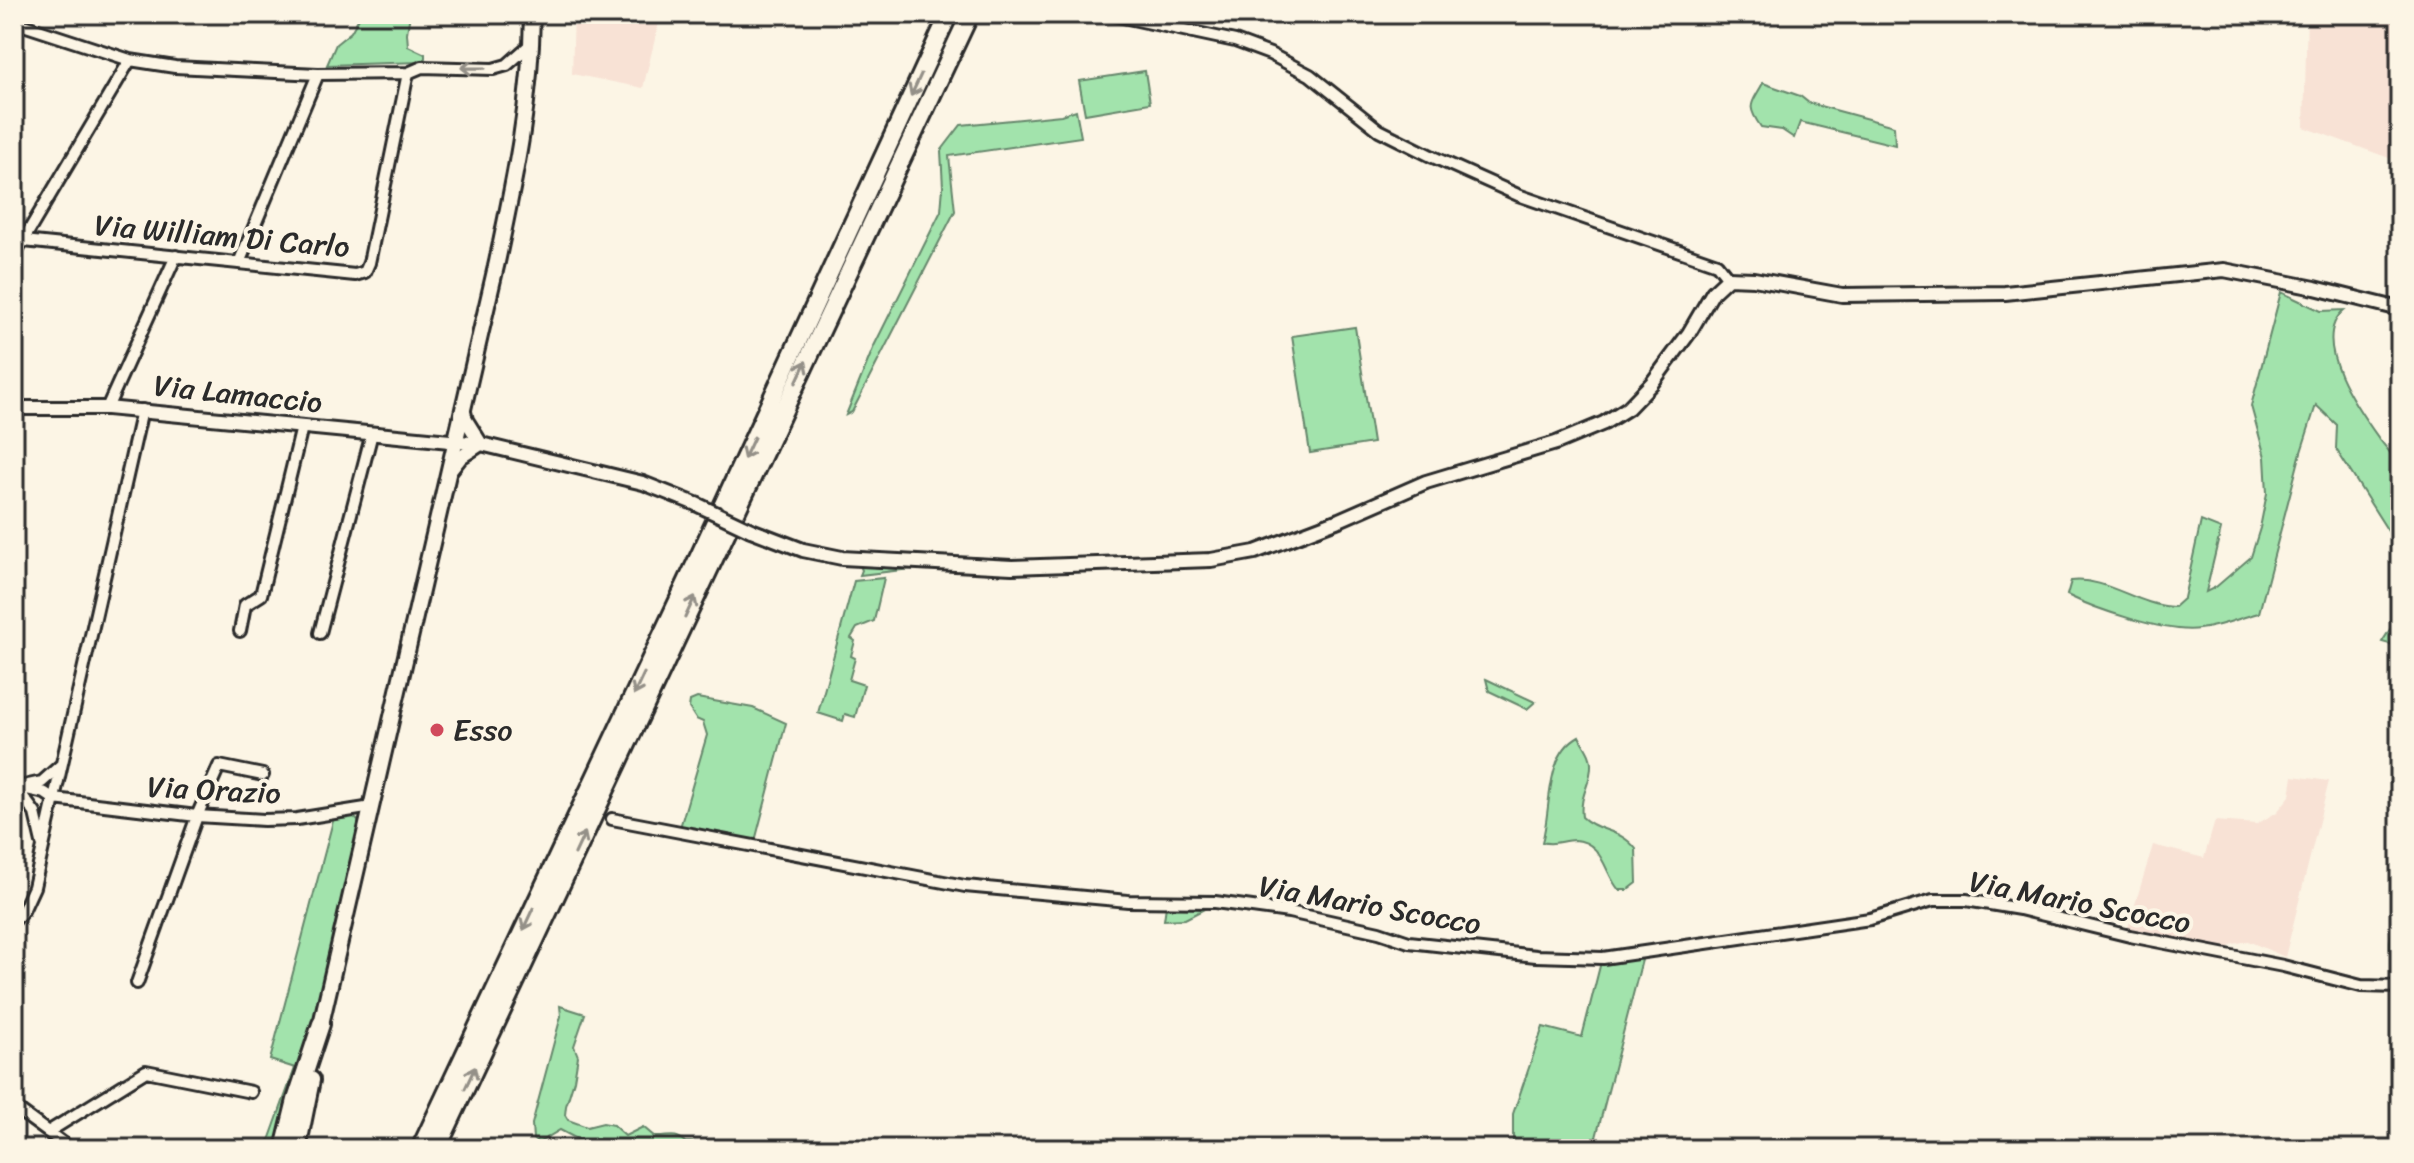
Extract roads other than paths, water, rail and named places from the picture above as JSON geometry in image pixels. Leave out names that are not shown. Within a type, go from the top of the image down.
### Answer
[{"type":"highway","points":[[420,1149],[701,552],[949,14]]},
{"type":"highway","points":[[437,1149],[970,14]]},
{"type":"highway","points":[[284,1149],[296,1100],[321,1024]]},
{"type":"highway","points":[[297,1149],[321,1024]]},
{"type":"main road","points":[[321,1024],[523,139],[532,14]]},
{"type":"street","points":[[1109,14],[1235,41],[1270,54],[1310,75],[1379,130],[1433,157],[1518,195],[1717,264],[1728,278],[1754,279],[1842,295],[2005,293],[2224,270],[2400,309]]},
{"type":"street","points":[[14,22],[130,60],[175,67],[318,74],[408,73],[422,67],[493,69],[507,65],[531,44]]},
{"type":"street","points":[[14,256],[18,240],[130,60]]},
{"type":"street","name":"Via William Di Carlo","points":[[18,240],[355,275],[365,272],[408,73]]},
{"type":"street","points":[[239,263],[318,74]]},
{"type":"street","points":[[107,408],[176,256]]},
{"type":"street","name":"Via Lamaccio","points":[[14,408],[142,410],[481,444],[643,483],[803,550],[842,558],[1012,567],[1211,560],[1255,552],[1426,482],[1556,443],[1604,423],[1628,408],[1652,383],[1689,333],[1713,292],[1728,278]]},
{"type":"street","points":[[448,474],[461,457],[481,444],[466,420],[463,408]]},
{"type":"street","points":[[14,921],[23,911],[34,887],[43,852],[142,410]]},
{"type":"street","points":[[240,631],[245,605],[261,595],[302,427]]},
{"type":"street","points":[[320,633],[372,433]]},
{"type":"street","points":[[43,852],[35,813],[17,789],[42,782],[62,764]]},
{"type":"street","points":[[137,983],[197,816],[219,766],[263,775]]},
{"type":"street","name":"Via Orazio","points":[[17,789],[45,793],[54,799],[197,816],[280,820],[372,807]]},
{"type":"street","name":"Via Mario Scocco","points":[[612,819],[965,886],[1128,901],[1215,902],[1289,912],[1379,932],[1409,942],[1536,956],[1603,958],[1859,921],[1933,900],[1966,900],[2283,966],[2361,986],[2400,987]]},
{"type":"street","points":[[48,1132],[146,1071],[251,1092]]},
{"type":"street","points":[[14,1107],[71,1149]]},
{"type":"place","name":"Esso","points":[[437,730]]}]
